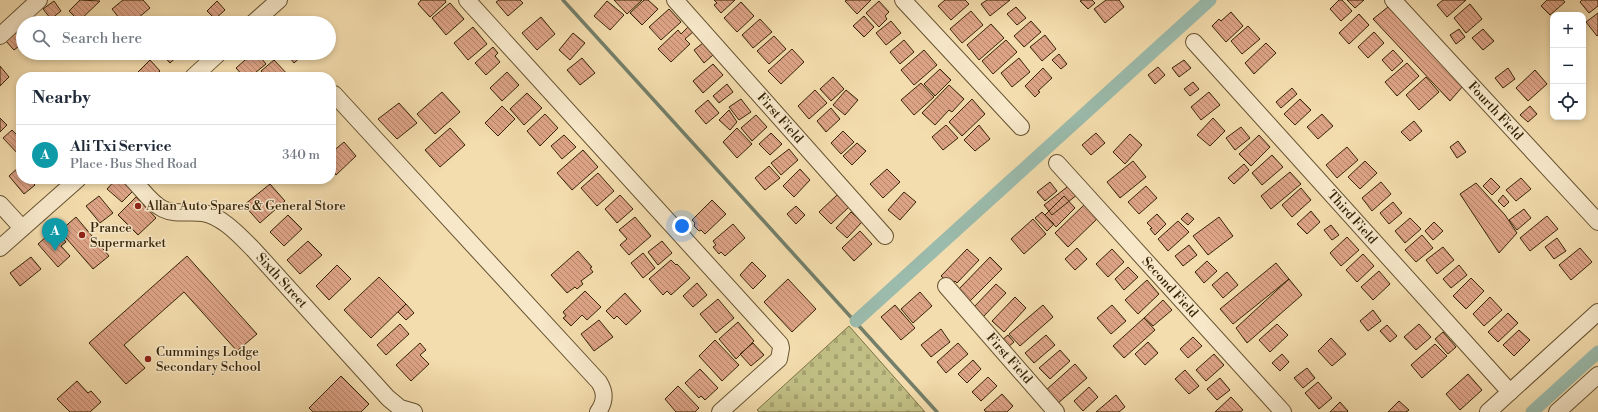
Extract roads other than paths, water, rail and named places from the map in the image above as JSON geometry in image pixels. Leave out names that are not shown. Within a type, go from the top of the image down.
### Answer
[{"type":"street","points":[[19,16],[39,0]]},
{"type":"street","points":[[261,16],[279,0]]},
{"type":"street","points":[[467,0],[780,344],[781,348],[779,359],[720,412]]},
{"type":"street","name":"First Field","points":[[675,0],[885,236]]},
{"type":"street","points":[[903,0],[1021,127]]},
{"type":"street","name":"Fourth Field","points":[[1393,0],[1598,222]]},
{"type":"street","points":[[2,30],[16,19]]},
{"type":"street","name":"Third Field","points":[[1194,42],[1510,392]]},
{"type":"street","points":[[199,72],[212,60]]},
{"type":"street","points":[[336,96],[595,378],[602,388],[604,398],[602,406],[598,412]]},
{"type":"street","name":"Second Field","points":[[1057,163],[1283,412]]},
{"type":"street","points":[[0,248],[72,184]]},
{"type":"street","name":"Sixth Street","points":[[137,184],[162,209],[173,213],[206,213],[215,217],[229,227],[253,249],[388,398],[400,408],[414,412]]},
{"type":"street","points":[[0,204],[22,228]]},
{"type":"street","name":"First Field","points":[[946,286],[1056,412]]},
{"type":"street","points":[[1488,412],[1598,312]]},
{"type":"street","points":[[1557,412],[1598,375]]},
{"type":"waterway","points":[[563,0],[937,412]]},
{"type":"waterway","points":[[856,321],[1210,0]]},
{"type":"waterway","points":[[1532,412],[1598,352]]},
{"type":"place","name":"Allan Auto Spares & General Store","points":[[138,206]]},
{"type":"place","name":"Prance Supermarket","points":[[82,235]]},
{"type":"place","name":"Ali Txi Service","points":[[55,251]]},
{"type":"place","name":"Cummings Lodge Secondary School","points":[[148,359]]}]
